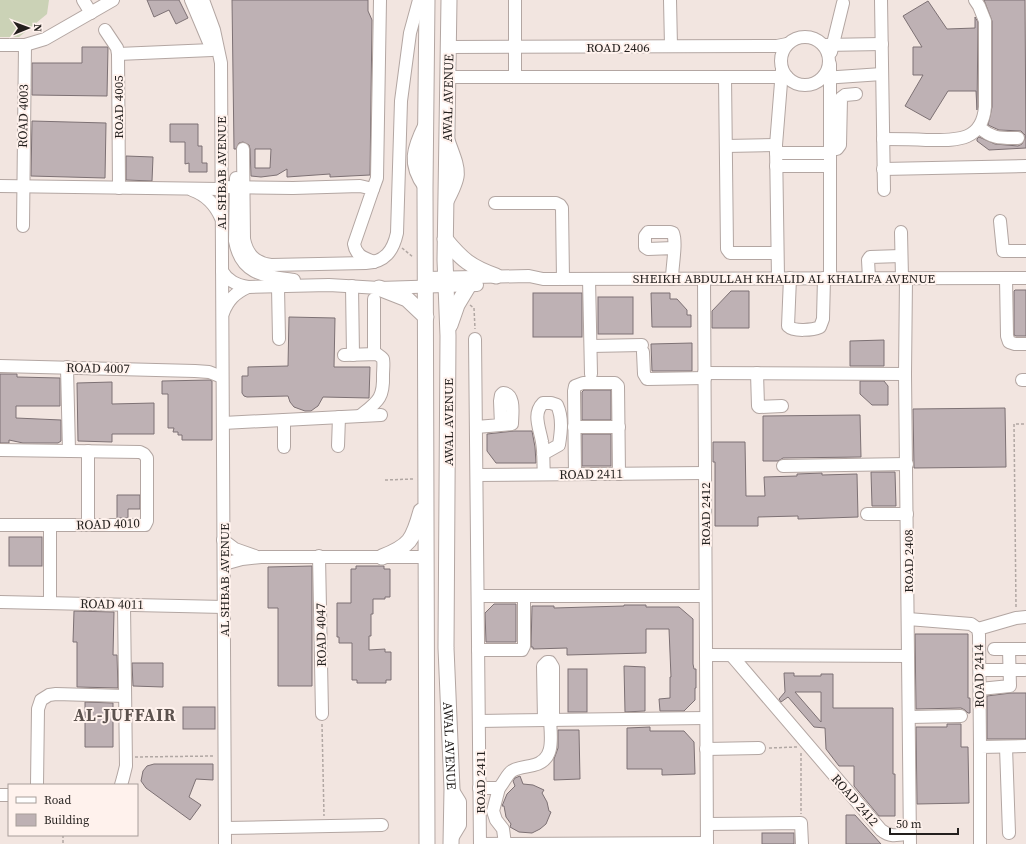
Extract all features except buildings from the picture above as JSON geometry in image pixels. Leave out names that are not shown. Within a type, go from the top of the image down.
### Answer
[{"type":"main road","name":"AWAL AVENUE","points":[[427,0],[425,188],[427,844]]},
{"type":"main road","name":"AWAL AVENUE","points":[[449,0],[445,282],[448,336],[446,648],[452,790],[451,842]]},
{"type":"main road","points":[[426,47],[449,47]]},
{"type":"main road","points":[[426,77],[449,77]]},
{"type":"main road","points":[[445,239],[458,254],[471,265],[496,276]]},
{"type":"main road","points":[[448,336],[455,310],[469,285]]},
{"type":"main road","points":[[377,293],[407,299],[426,317]]},
{"type":"main road","points":[[382,556],[404,546],[410,539],[416,528],[425,495]]},
{"type":"main road","points":[[426,557],[431,563],[434,572],[437,590],[439,634],[442,643],[446,648]]},
{"type":"street","points":[[83,0],[91,13]]},
{"type":"street","points":[[0,45],[25,45],[45,39],[113,0]]},
{"type":"street","name":"AL SHBAB AVENUE","points":[[191,0],[206,32],[220,76]]},
{"type":"street","name":"AL SHBAB AVENUE","points":[[203,0],[214,30],[221,63],[225,844]]},
{"type":"street","points":[[375,263],[360,256],[354,249],[354,244],[377,178],[380,0]]},
{"type":"street","points":[[240,149],[240,186],[244,239],[248,252],[258,262],[270,265],[375,263],[385,257],[395,242],[397,234],[401,101],[410,33],[419,0]]},
{"type":"street","points":[[515,0],[515,76]]},
{"type":"street","points":[[670,0],[671,46]]},
{"type":"street","points":[[881,0],[884,190]]},
{"type":"street","points":[[883,139],[961,139],[968,136],[982,121],[985,107],[985,21],[975,0]]},
{"type":"street","points":[[835,124],[826,78],[830,61],[828,45],[843,3]]},
{"type":"street","name":"ROAD 4005","points":[[106,30],[117,48],[118,54],[119,188]]},
{"type":"street","points":[[856,94],[845,95],[841,98],[830,151],[827,278],[820,327],[790,328],[788,326],[784,278],[777,254],[776,149],[784,75],[781,56],[787,44],[798,38],[810,37],[828,45],[882,44]]},
{"type":"street","name":"ROAD 2406","points":[[449,47],[777,46],[787,44]]},
{"type":"street","name":"ROAD 4003","points":[[23,226],[22,186],[25,45]]},
{"type":"street","points":[[118,54],[212,50]]},
{"type":"street","points":[[449,77],[725,77],[784,75],[792,82],[805,86],[826,78],[882,74]]},
{"type":"street","points":[[725,77],[727,249],[730,253],[777,254]]},
{"type":"street","points":[[978,127],[994,137],[1018,138]]},
{"type":"street","points":[[726,146],[830,151]]},
{"type":"street","points":[[776,166],[830,166]]},
{"type":"street","points":[[883,169],[1026,166]]},
{"type":"street","points":[[0,186],[221,188],[240,186],[293,188],[360,186],[373,189]]},
{"type":"street","points":[[240,186],[235,241],[238,254],[245,265],[256,273],[268,277],[329,285]]},
{"type":"street","points":[[183,188],[202,195],[211,201],[222,219]]},
{"type":"street","points":[[495,203],[558,203],[562,208],[562,279]]},
{"type":"street","points":[[1000,221],[1003,251],[1026,251]]},
{"type":"street","name":"ROAD 2408","points":[[901,232],[901,256],[904,278],[908,514],[910,838]]},
{"type":"street","points":[[672,279],[674,248]]},
{"type":"street","points":[[546,279],[562,254]]},
{"type":"street","points":[[869,278],[868,260],[870,258],[901,256]]},
{"type":"street","points":[[222,271],[232,282],[240,286],[248,287],[329,285],[352,286],[377,293],[426,282]]},
{"type":"street","name":"SHEIKH ABDULLAH KHALID AL KHALIFA AVENUE","points":[[426,282],[445,282],[496,276],[529,276],[546,279],[1026,278]]},
{"type":"street","points":[[1006,278],[1007,336],[1009,342],[1015,344],[1026,344]]},
{"type":"street","name":"SHEIKH ABDULLAH KHALID AL KHALIFA AVENUE","points":[[445,282],[469,285],[530,284],[546,279]]},
{"type":"street","points":[[590,279],[591,374]]},
{"type":"street","name":"ROAD 2412","points":[[704,279],[707,843]]},
{"type":"street","points":[[352,286],[348,355],[374,354],[379,355],[383,359],[383,391],[377,401],[360,416]]},
{"type":"street","name":"AL SHBAB AVENUE","points":[[222,317],[231,299],[238,292],[248,287]]},
{"type":"street","points":[[278,287],[279,340]]},
{"type":"street","points":[[374,354],[377,293]]},
{"type":"street","name":"ROAD 2411","points":[[475,339],[480,844],[707,843]]},
{"type":"street","points":[[591,346],[643,348],[644,374],[647,379],[757,373],[905,374]]},
{"type":"street","name":"ROAD 4007","points":[[195,371],[210,364],[222,354]]},
{"type":"street","name":"ROAD 4007","points":[[0,366],[195,371],[209,372],[222,377]]},
{"type":"street","points":[[67,367],[69,451]]},
{"type":"street","points":[[757,373],[758,406],[782,406]]},
{"type":"street","points":[[575,474],[575,386],[582,383],[615,383],[618,386],[619,474]]},
{"type":"street","points":[[223,422],[381,415]]},
{"type":"street","points":[[338,446],[339,417]]},
{"type":"street","points":[[284,420],[284,447]]},
{"type":"street","points":[[476,427],[501,425]]},
{"type":"street","points":[[574,427],[619,426]]},
{"type":"street","points":[[0,450],[88,451],[88,525]]},
{"type":"street","name":"ROAD 4010","points":[[0,525],[145,525],[147,520],[147,458],[144,454],[140,452],[88,451]]},
{"type":"street","points":[[543,454],[544,474]]},
{"type":"street","points":[[783,466],[802,470],[817,470],[907,464]]},
{"type":"street","name":"ROAD 2411","points":[[477,475],[705,473]]},
{"type":"street","points":[[867,514],[908,514]]},
{"type":"street","points":[[50,525],[50,603]]},
{"type":"street","points":[[223,540],[235,549],[261,557]]},
{"type":"street","name":"ROAD 4047","points":[[319,556],[322,714]]},
{"type":"street","points":[[224,564],[242,559],[261,557],[426,557]]},
{"type":"street","points":[[478,596],[705,596]]},
{"type":"street","points":[[478,650],[522,650],[524,646],[524,596]]},
{"type":"street","name":"ROAD 4011","points":[[0,602],[224,607]]},
{"type":"street","points":[[121,784],[125,772],[126,758],[124,605]]},
{"type":"street","points":[[978,629],[1021,618]]},
{"type":"street","name":"ROAD 2414","points":[[908,619],[971,624],[978,629],[980,670],[980,844]]},
{"type":"street","points":[[994,649],[1026,650]]},
{"type":"street","points":[[980,689],[1010,686],[1009,650]]},
{"type":"street","points":[[706,656],[908,656]]},
{"type":"street","name":"ROAD 2412","points":[[732,656],[882,830],[887,834],[910,838]]},
{"type":"street","points":[[980,670],[1024,670]]},
{"type":"street","points":[[37,784],[38,709],[41,700],[49,695],[56,694],[125,696]]},
{"type":"street","points":[[909,717],[961,716]]},
{"type":"street","points":[[479,721],[706,718]]},
{"type":"street","points":[[505,844],[503,829],[496,820],[493,811],[499,788],[513,771],[536,764],[545,760],[548,756],[551,745],[549,720]]},
{"type":"street","points":[[980,747],[1026,746]]},
{"type":"street","points":[[1006,747],[1009,832]]},
{"type":"street","points":[[706,749],[759,748]]},
{"type":"street","points":[[479,788],[499,788]]},
{"type":"street","points":[[706,824],[801,823],[802,844]]},
{"type":"street","points":[[225,828],[382,825]]},
{"type":"path","points":[[1021,618],[1014,424],[1026,424]]},
{"type":"path","points":[[385,480],[425,479]]},
{"type":"path","points":[[322,714],[324,826]]},
{"type":"path","points":[[759,748],[801,747],[801,823]]},
{"type":"path","points":[[126,758],[225,756]]},
{"type":"green space","points":[[0,0],[49,0],[47,14],[19,37],[0,37]]},
{"type":"district","name":"AL-JUFFAIR","points":[[125,715]]}]
